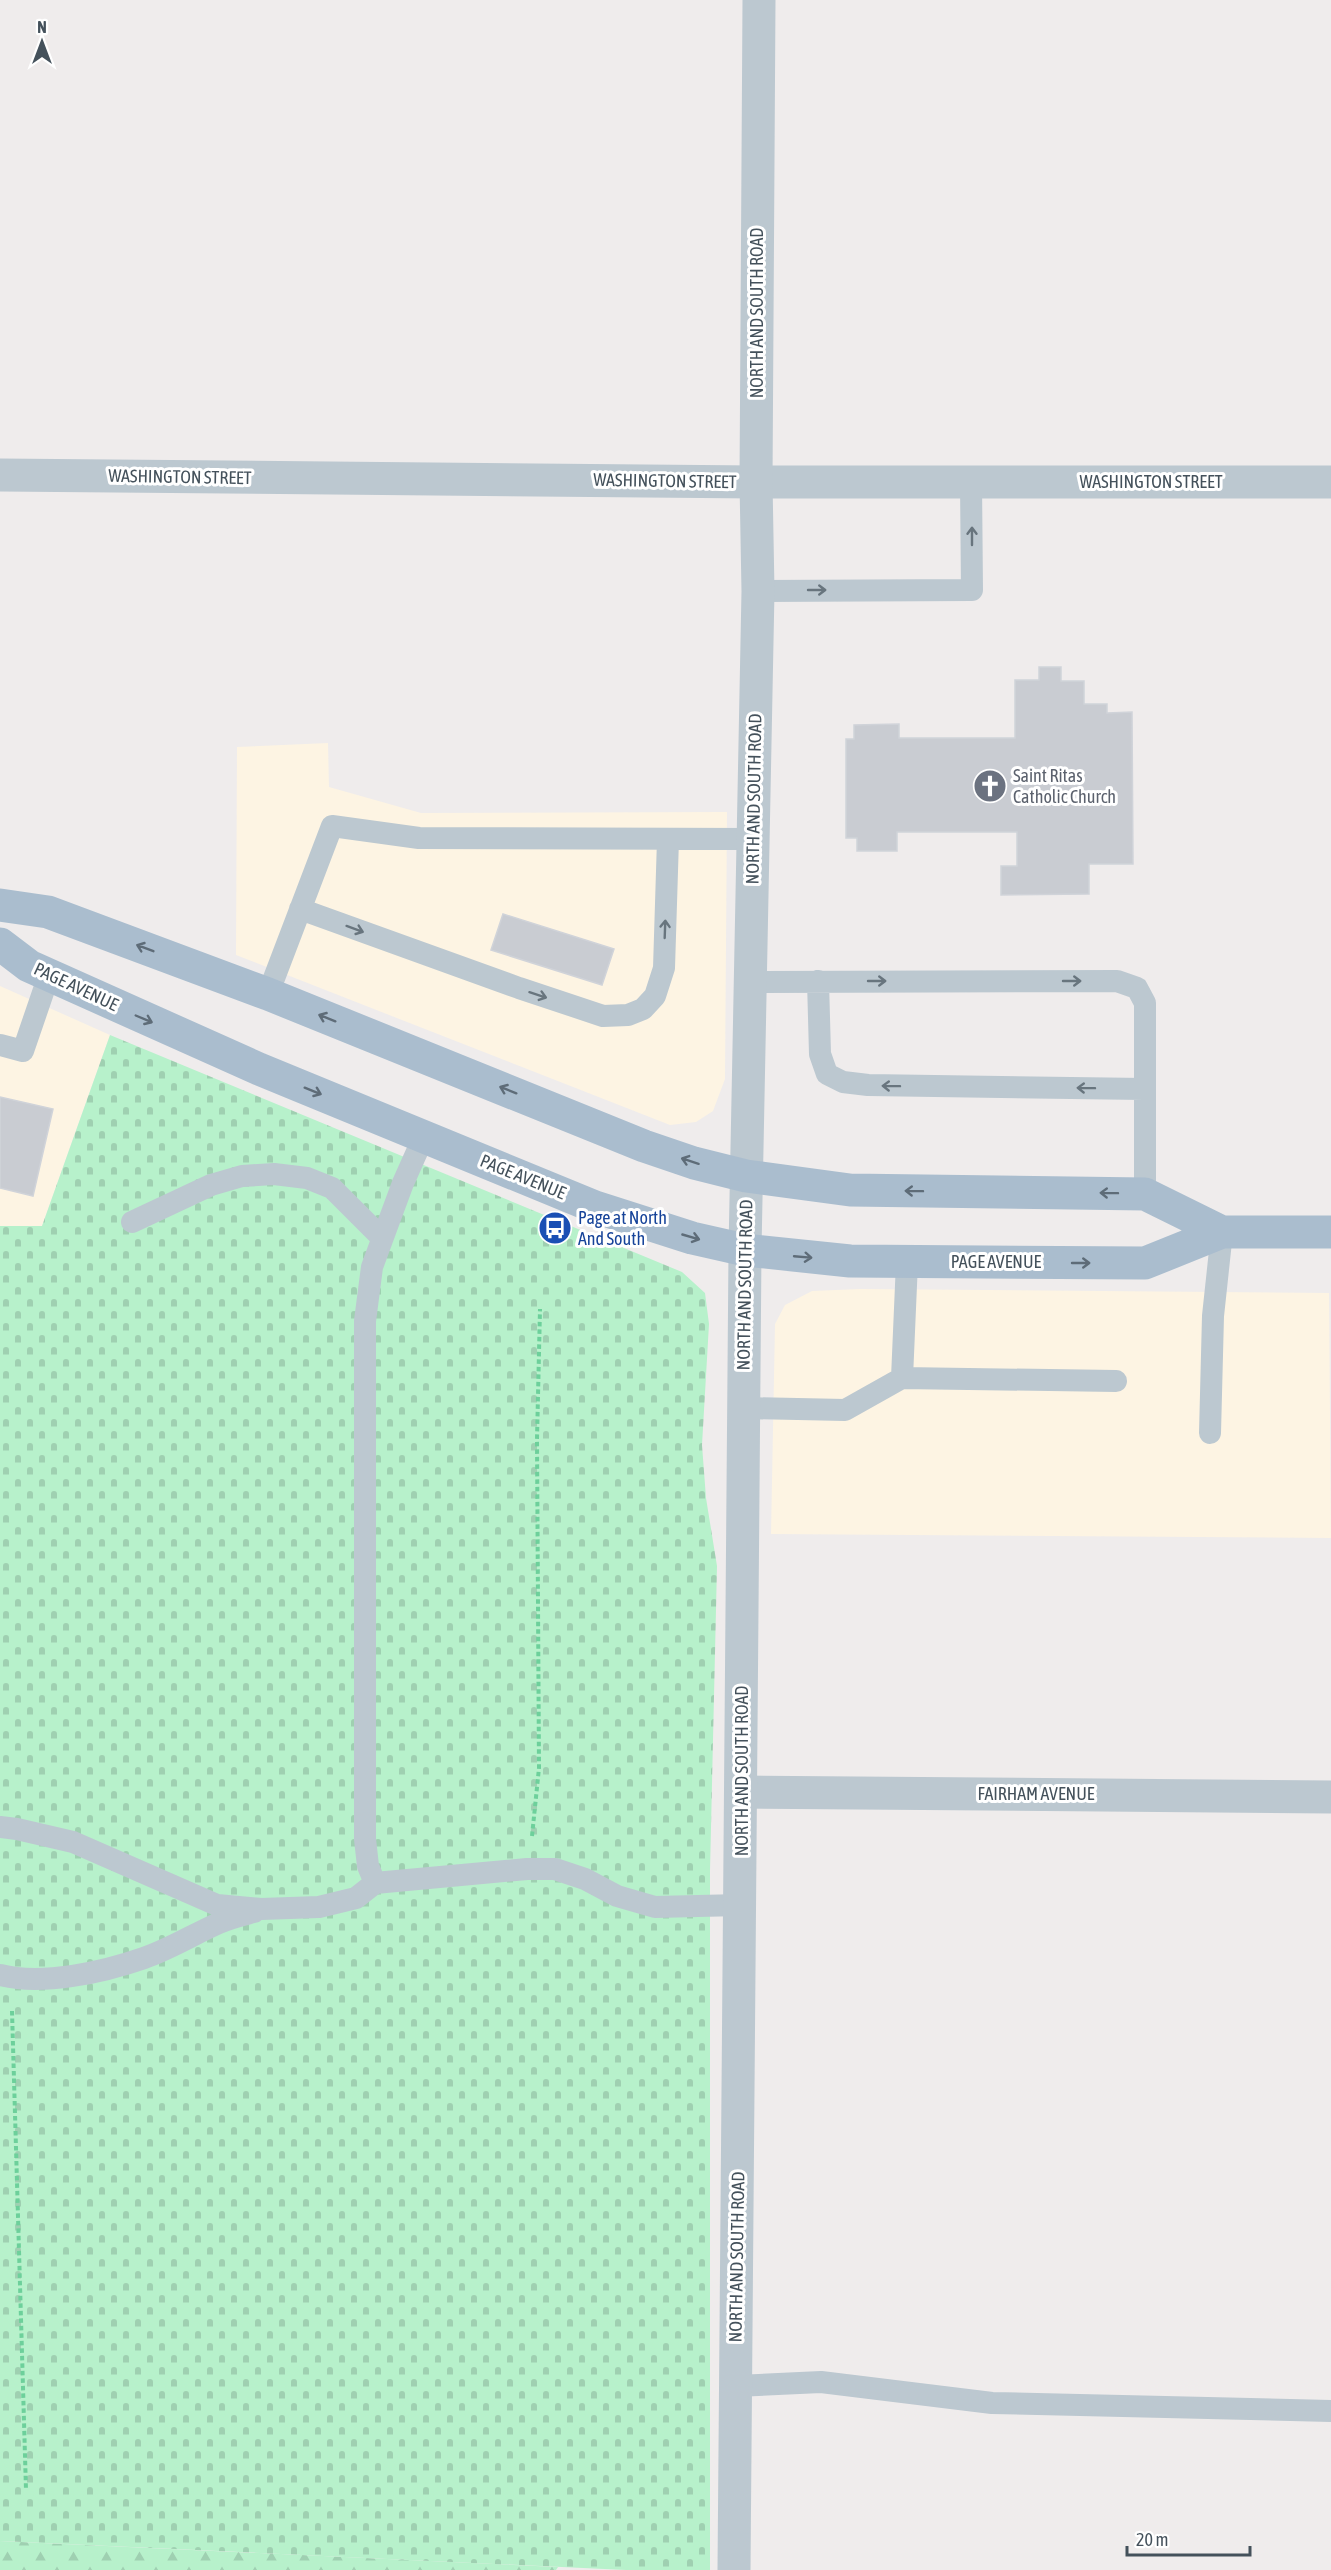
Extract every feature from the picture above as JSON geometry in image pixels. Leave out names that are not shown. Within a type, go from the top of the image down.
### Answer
[{"type":"main road","name":"PAGE AVENUE","points":[[0,905],[48,912],[268,994],[644,1146],[694,1163],[746,1176],[850,1190],[1145,1194],[1222,1232]]},
{"type":"main road","name":"PAGE AVENUE","points":[[0,944],[29,966],[259,1069],[595,1207],[693,1238],[744,1250],[850,1261],[1145,1263],[1222,1232],[1331,1232]]},
{"type":"street","name":"NORTH AND SOUTH ROAD","points":[[734,2570],[742,1792],[744,1250],[758,591],[756,482],[759,0]]},
{"type":"street","name":"WASHINGTON STREET","points":[[0,475],[756,482],[1331,482]]},
{"type":"street","name":"FAIRHAM AVENUE","points":[[742,1792],[1331,1797]]},
{"type":"lane","points":[[758,591],[972,590],[971,482]]},
{"type":"lane","points":[[268,994],[332,826],[420,838],[753,839]]},
{"type":"lane","points":[[300,909],[550,999],[603,1016],[628,1015],[643,1010],[655,996],[664,968],[668,839]]},
{"type":"lane","points":[[0,1044],[22,1051],[49,975]]},
{"type":"lane","points":[[818,981],[820,1054],[827,1074],[843,1082],[868,1085],[1144,1089]]},
{"type":"lane","points":[[750,982],[1117,981],[1137,988],[1145,1003],[1145,1194]]},
{"type":"lane","points":[[375,1883],[368,1866],[365,1839],[365,1322],[372,1268],[403,1183],[424,1136]]},
{"type":"lane","points":[[132,1222],[211,1185],[243,1176],[274,1174],[307,1178],[332,1188],[382,1238]]},
{"type":"lane","points":[[1210,1433],[1213,1316],[1222,1232]]},
{"type":"lane","points":[[902,1378],[907,1262]]},
{"type":"lane","points":[[744,1408],[845,1410],[902,1378],[1116,1381]]},
{"type":"lane","points":[[0,1827],[17,1828],[73,1842],[217,1905],[261,1909],[328,1904],[356,1898],[375,1883],[527,1869],[555,1869],[585,1879],[617,1896],[656,1906],[741,1905]]},
{"type":"lane","points":[[6,1976],[54,1978],[114,1967],[145,1958],[221,1922],[261,1909]]},
{"type":"lane","points":[[736,2386],[821,2382],[992,2403],[1331,2411]]},
{"type":"path","points":[[527,1869],[539,1768],[537,1438],[540,1309]]},
{"type":"path","points":[[6,1976],[26,2490]]},
{"type":"shaded area","points":[[328,743],[329,787],[421,813],[727,812],[725,1079],[713,1111],[696,1122],[670,1125],[236,955],[237,747]]},
{"type":"shaded area","points":[[0,986],[110,1035],[42,1226],[0,1226]]},
{"type":"shaded area","points":[[860,1289],[1329,1293],[1331,1538],[771,1534],[775,1324],[785,1305],[812,1291]]},
{"type":"green space","points":[[110,1035],[682,1272],[705,1293],[709,1324],[702,1445],[706,1498],[717,1566],[710,1871],[710,2570],[626,2570],[0,2541],[0,1226],[42,1226]]},
{"type":"green space","points":[[0,2541],[558,2567],[556,2570],[0,2570]]},
{"type":"building","name":"Saint Ritas Catholic Church","points":[[1039,667],[1061,667],[1061,681],[1084,681],[1084,704],[1107,704],[1107,713],[1132,712],[1133,864],[1089,864],[1089,894],[1001,895],[1001,866],[1017,866],[1017,832],[897,832],[897,851],[857,851],[857,838],[846,838],[846,739],[854,739],[854,725],[899,724],[899,738],[1015,738],[1015,680],[1039,680]]},
{"type":"building","points":[[503,914],[614,949],[602,985],[491,950]]},
{"type":"building","points":[[0,1097],[53,1109],[33,1196],[0,1188]]},
{"type":"place","name":"Saint Ritas Catholic Church","points":[[990,786]]},
{"type":"place","name":"Page at North And South","points":[[555,1228]]}]
